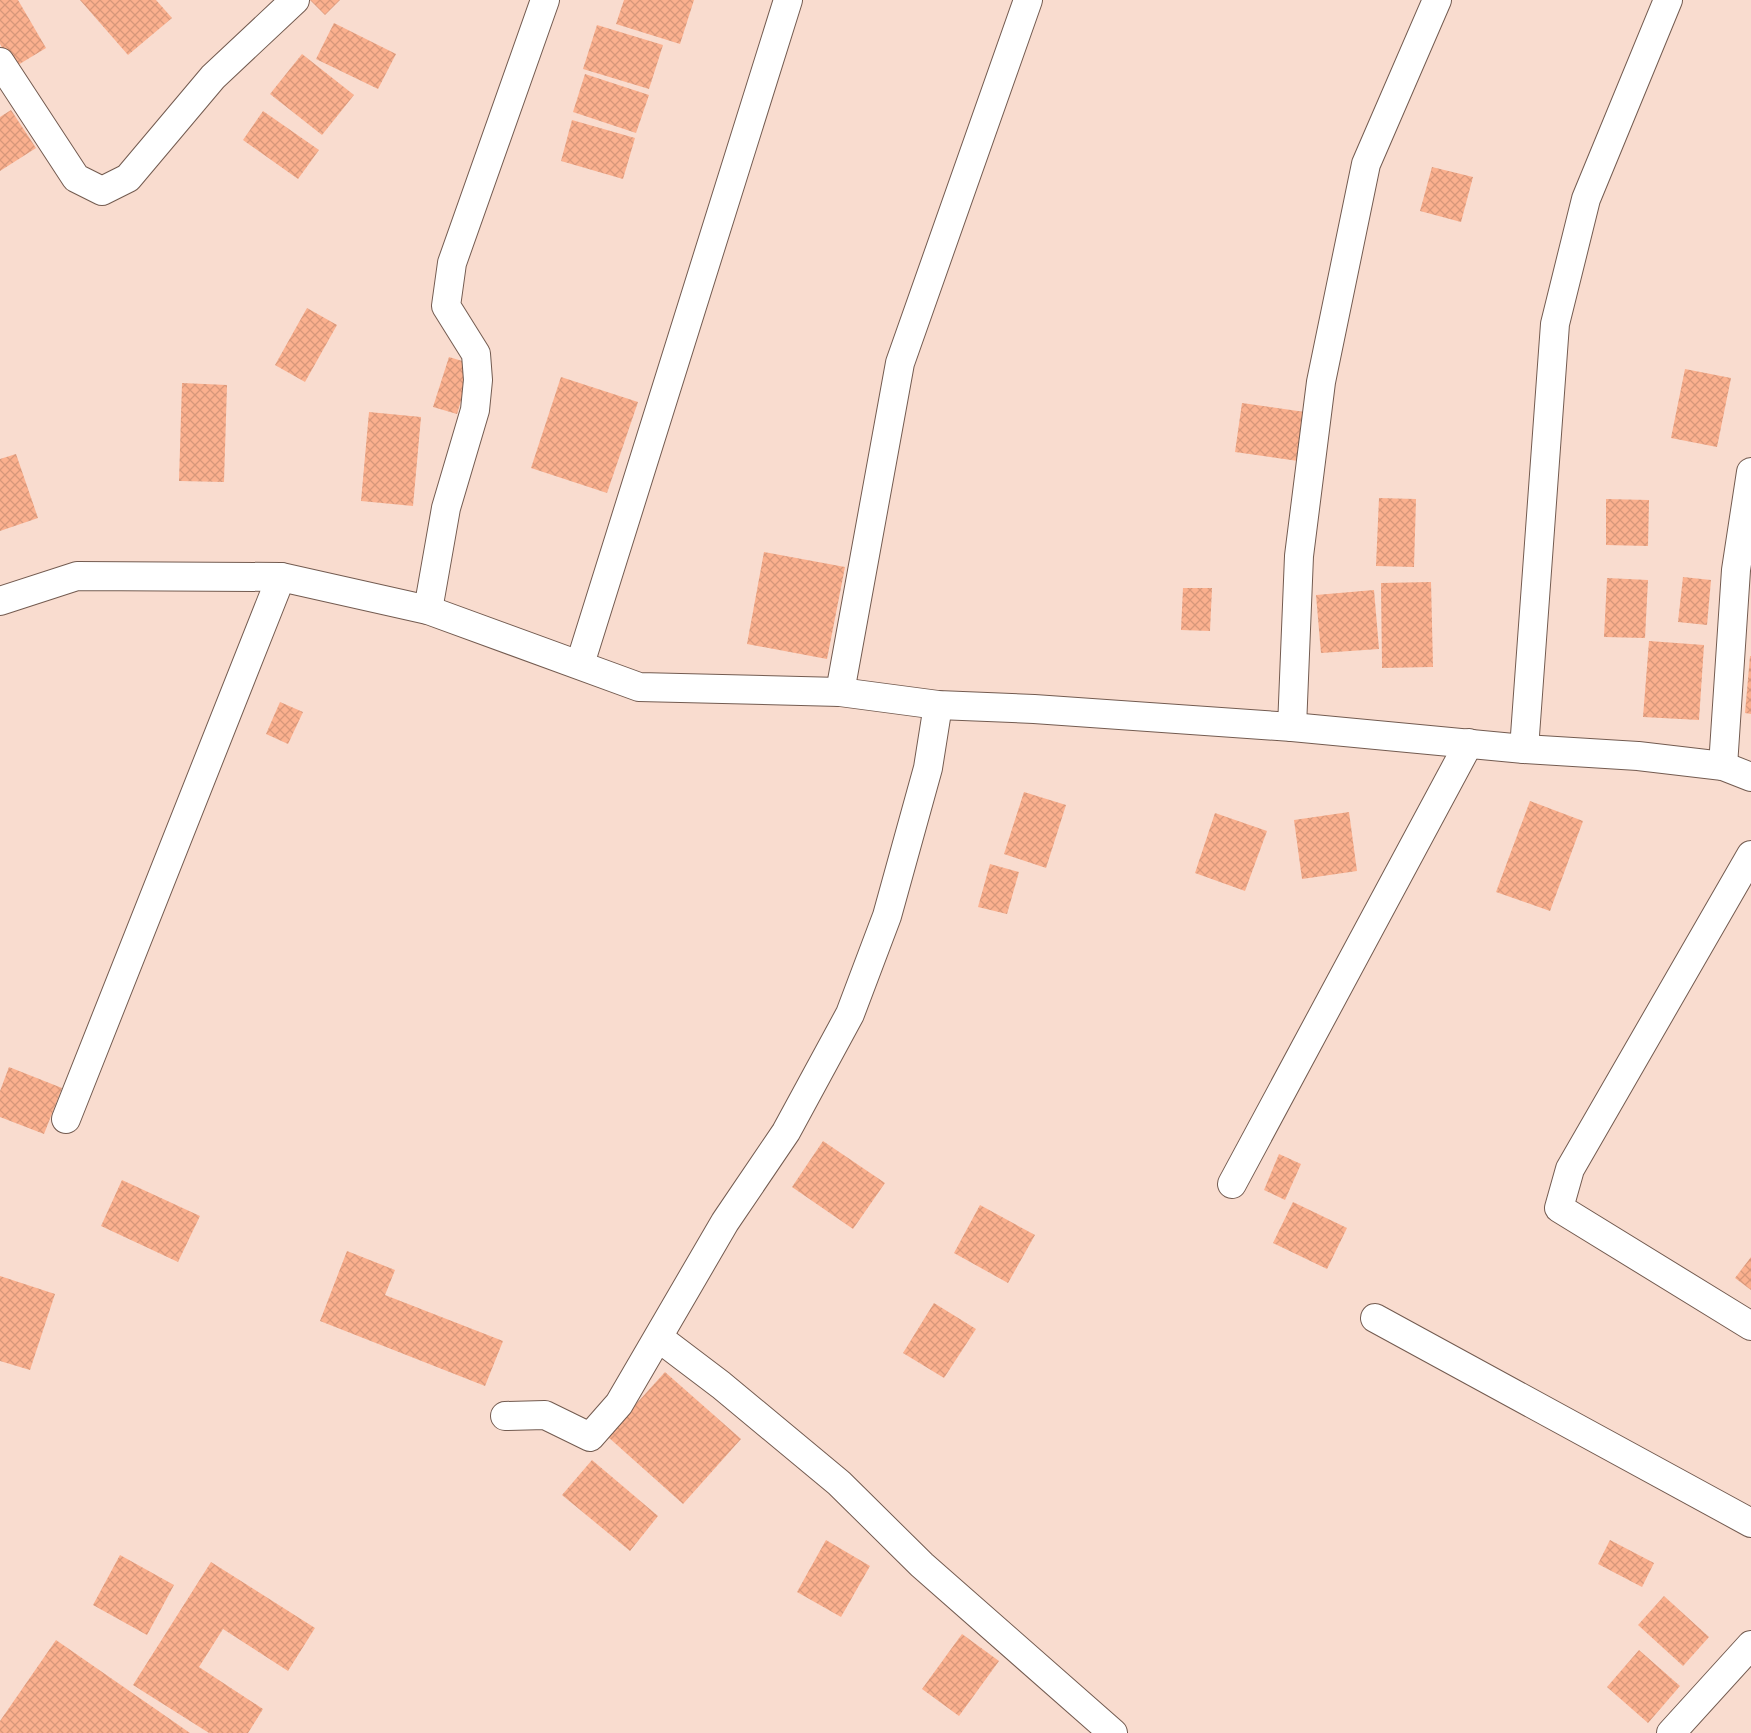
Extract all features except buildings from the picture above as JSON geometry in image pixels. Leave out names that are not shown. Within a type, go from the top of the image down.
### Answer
[{"type":"street","points":[[0,62],[76,178],[102,191],[128,178],[213,77],[295,0]]},
{"type":"street","points":[[428,610],[446,508],[474,410],[478,380],[476,354],[446,306],[452,263],[545,0]]},
{"type":"street","points":[[580,664],[788,0]]},
{"type":"street","points":[[840,692],[900,363],[1028,0]]},
{"type":"street","points":[[1292,727],[1299,556],[1321,382],[1366,164],[1437,0]]},
{"type":"street","points":[[1524,748],[1555,324],[1586,199],[1668,0]]},
{"type":"street","points":[[1723,766],[1736,570],[1751,472]]},
{"type":"street","points":[[0,601],[77,576],[281,577],[428,610],[639,686],[840,692],[938,705],[1034,709],[1292,727],[1524,748],[1638,756],[1723,766],[1751,777]]},
{"type":"street","points":[[66,1119],[281,577]]},
{"type":"street","points":[[505,1416],[545,1415],[590,1437],[619,1404],[725,1222],[786,1132],[850,1014],[890,907],[928,768],[938,705]]},
{"type":"street","points":[[1232,1184],[1469,743]]},
{"type":"street","points":[[1751,855],[1570,1169],[1559,1208],[1751,1326]]},
{"type":"street","points":[[1375,1318],[1751,1523]]},
{"type":"street","points":[[659,1338],[722,1385],[839,1483],[922,1565],[1113,1733]]},
{"type":"street","points":[[1671,1733],[1751,1645]]}]
